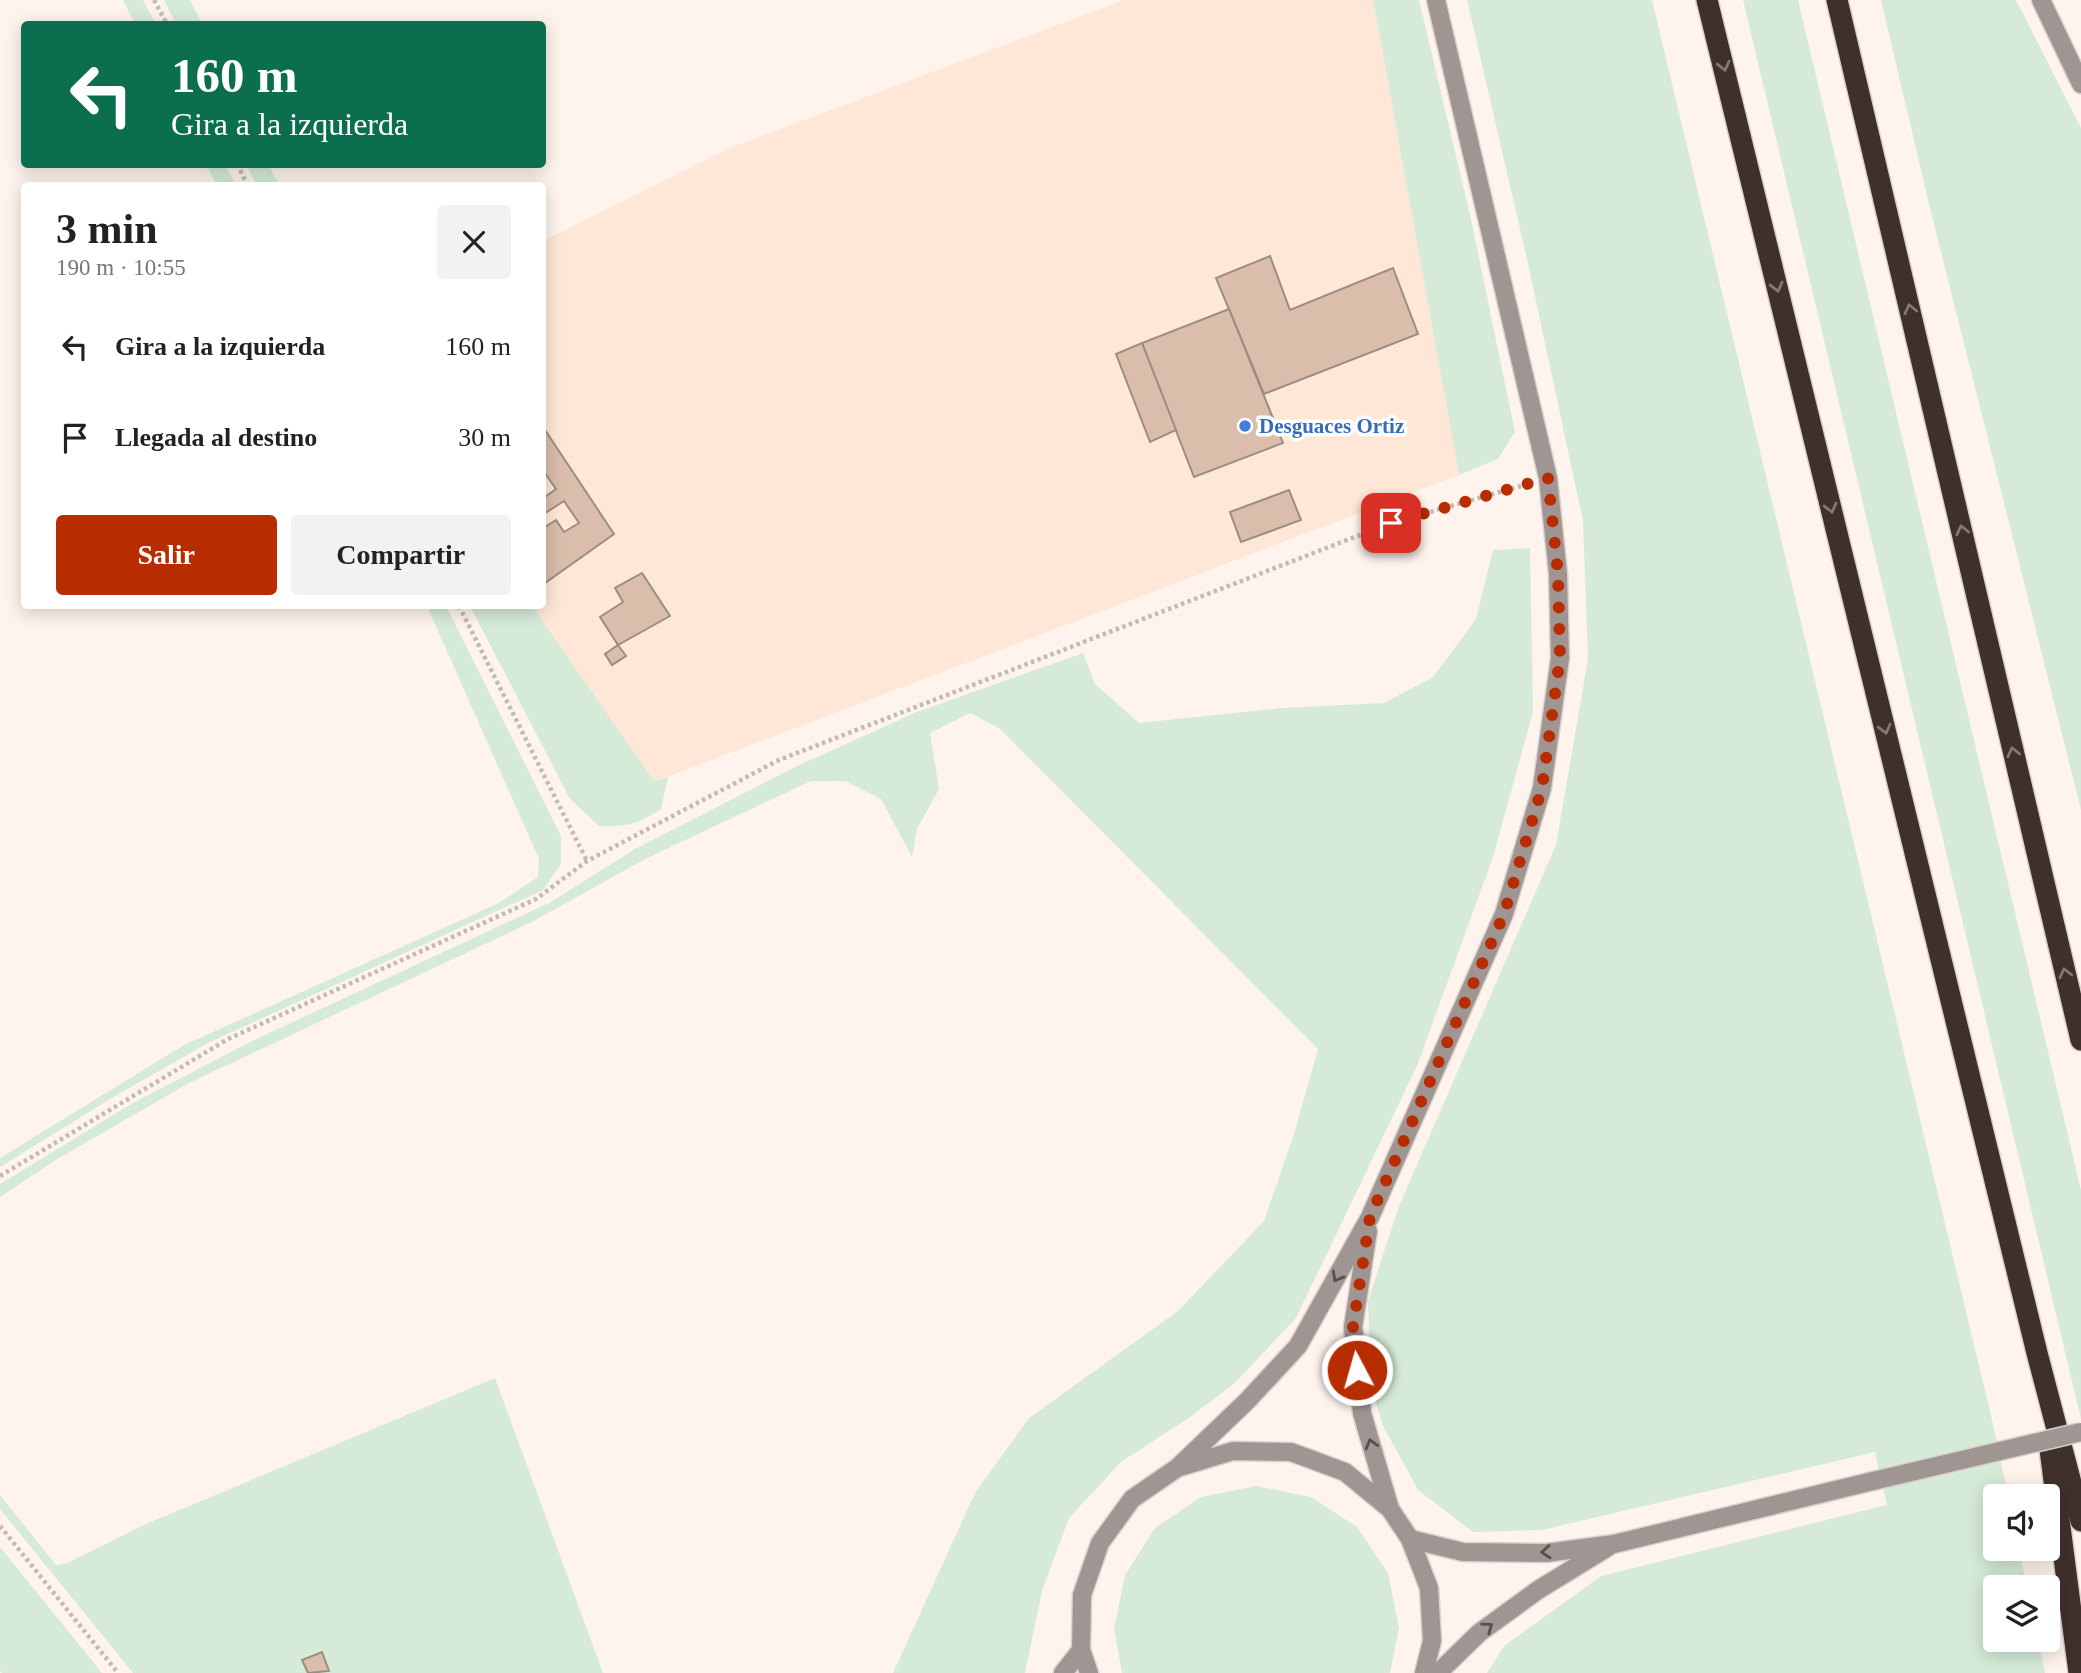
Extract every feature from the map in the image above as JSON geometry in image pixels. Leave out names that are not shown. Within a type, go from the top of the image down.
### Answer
[{"type":"highway","points":[[1707,0],[2081,1521]]},
{"type":"highway","points":[[1837,0],[2081,1039]]},
{"type":"highway","points":[[2038,1353],[2079,1673]]},
{"type":"street","points":[[1089,1673],[1081,1650],[1082,1595],[1100,1544],[1132,1499],[1177,1468],[1247,1401],[1298,1346],[1370,1217],[1504,914],[1542,788],[1560,658],[1558,574],[1548,478],[1436,0]]},
{"type":"street","points":[[2041,0],[2081,83]]},
{"type":"street","points":[[1370,1217],[1353,1327],[1362,1413],[1390,1509]]},
{"type":"street","points":[[1410,1539],[1463,1552],[1497,1554],[1546,1553],[1614,1544],[2081,1432]]},
{"type":"street","points":[[1177,1468],[1233,1451],[1291,1452],[1345,1472],[1390,1509],[1410,1539],[1429,1588],[1432,1641],[1424,1673]]},
{"type":"street","points":[[1438,1673],[1479,1633],[1538,1590],[1614,1544]]},
{"type":"street","points":[[1063,1673],[1081,1650]]},
{"type":"path","points":[[155,0],[166,21]]},
{"type":"path","points":[[0,1176],[228,1039],[537,899],[587,861],[779,760],[1391,523],[1548,478]]},
{"type":"path","points":[[460,609],[587,861]]},
{"type":"path","points":[[0,1526],[118,1673]]},
{"type":"shaded area","name":"Desguaces Ortiz","points":[[1124,0],[1373,0],[1459,475],[654,782],[534,609],[546,609],[546,240],[730,148]]},
{"type":"green space","points":[[123,0],[143,0],[154,21],[134,21]]},
{"type":"green space","points":[[164,0],[190,0],[200,21],[174,21]]},
{"type":"green space","points":[[1373,0],[1419,0],[1471,219],[1515,432],[1498,459],[1459,475]]},
{"type":"green space","points":[[1467,0],[1652,0],[1993,1424],[2006,1484],[1983,1484],[1983,1561],[2022,1561],[2024,1575],[1983,1575],[1983,1652],[2041,1652],[2045,1673],[1487,1673],[1504,1646],[1601,1576],[1887,1505],[1875,1452],[1542,1530],[1473,1532],[1418,1490],[1383,1426],[1371,1386],[1368,1301],[1399,1206],[1556,845],[1588,659],[1583,521],[1527,259]]},
{"type":"green space","points":[[1743,0],[1798,0],[2081,1190],[2081,1419]]},
{"type":"green space","points":[[1881,0],[2016,0],[2081,128],[2081,810],[1928,200]]},
{"type":"green space","points":[[208,168],[227,168],[234,182],[215,182]]},
{"type":"green space","points":[[248,168],[270,168],[278,182],[255,182]]},
{"type":"green space","points":[[1530,548],[1533,712],[1493,857],[1417,1066],[1296,1318],[1235,1383],[1190,1417],[1121,1462],[1069,1518],[1042,1591],[1025,1673],[893,1673],[975,1493],[1029,1418],[1178,1311],[1264,1221],[1294,1134],[1318,1049],[999,728],[970,713],[930,733],[939,789],[917,829],[912,857],[881,799],[845,781],[811,781],[645,859],[534,921],[189,1083],[54,1161],[0,1197],[0,1184],[133,1103],[252,1041],[549,903],[635,849],[797,766],[917,712],[1083,653],[1095,684],[1139,723],[1282,708],[1384,703],[1433,677],[1476,619],[1493,550]]},
{"type":"green space","points":[[428,609],[448,609],[561,836],[561,864],[543,890],[208,1043],[0,1167],[0,1158],[184,1045],[499,903],[538,877],[539,859]]},
{"type":"green space","points":[[472,609],[534,609],[654,781],[668,777],[661,809],[632,824],[599,826],[570,799]]},
{"type":"green space","points":[[495,1378],[603,1673],[133,1673],[0,1509],[0,1495],[56,1565],[67,1563],[146,1524]]},
{"type":"green space","points":[[1256,1486],[1311,1497],[1357,1527],[1388,1573],[1399,1628],[1390,1673],[1122,1673],[1114,1629],[1125,1575],[1155,1528],[1201,1497]]},
{"type":"green space","points":[[0,1547],[102,1673],[2,1673]]},
{"type":"building","points":[[1270,256],[1290,310],[1393,268],[1418,334],[1264,394],[1216,278]]},
{"type":"building","points":[[1229,309],[1283,443],[1194,477],[1142,343]]},
{"type":"building","points":[[1142,343],[1176,430],[1150,442],[1116,354]]},
{"type":"building","points":[[546,432],[614,534],[546,582],[546,526],[556,520],[564,532],[579,523],[564,501],[546,512],[546,496],[556,489],[546,475]]},
{"type":"building","points":[[1289,490],[1301,520],[1241,542],[1230,512]]},
{"type":"building","points":[[642,573],[670,616],[618,645],[600,617],[623,602],[615,588]]},
{"type":"building","points":[[618,645],[626,656],[612,665],[605,654]]},
{"type":"building","points":[[322,1652],[329,1671],[308,1673],[302,1660]]},
{"type":"place","name":"Desguaces Ortiz","points":[[1245,426]]},
{"type":"route","points":[[1357,1370],[1353,1327],[1370,1217],[1504,914],[1542,788],[1560,658],[1558,574],[1548,478],[1391,523]]}]
